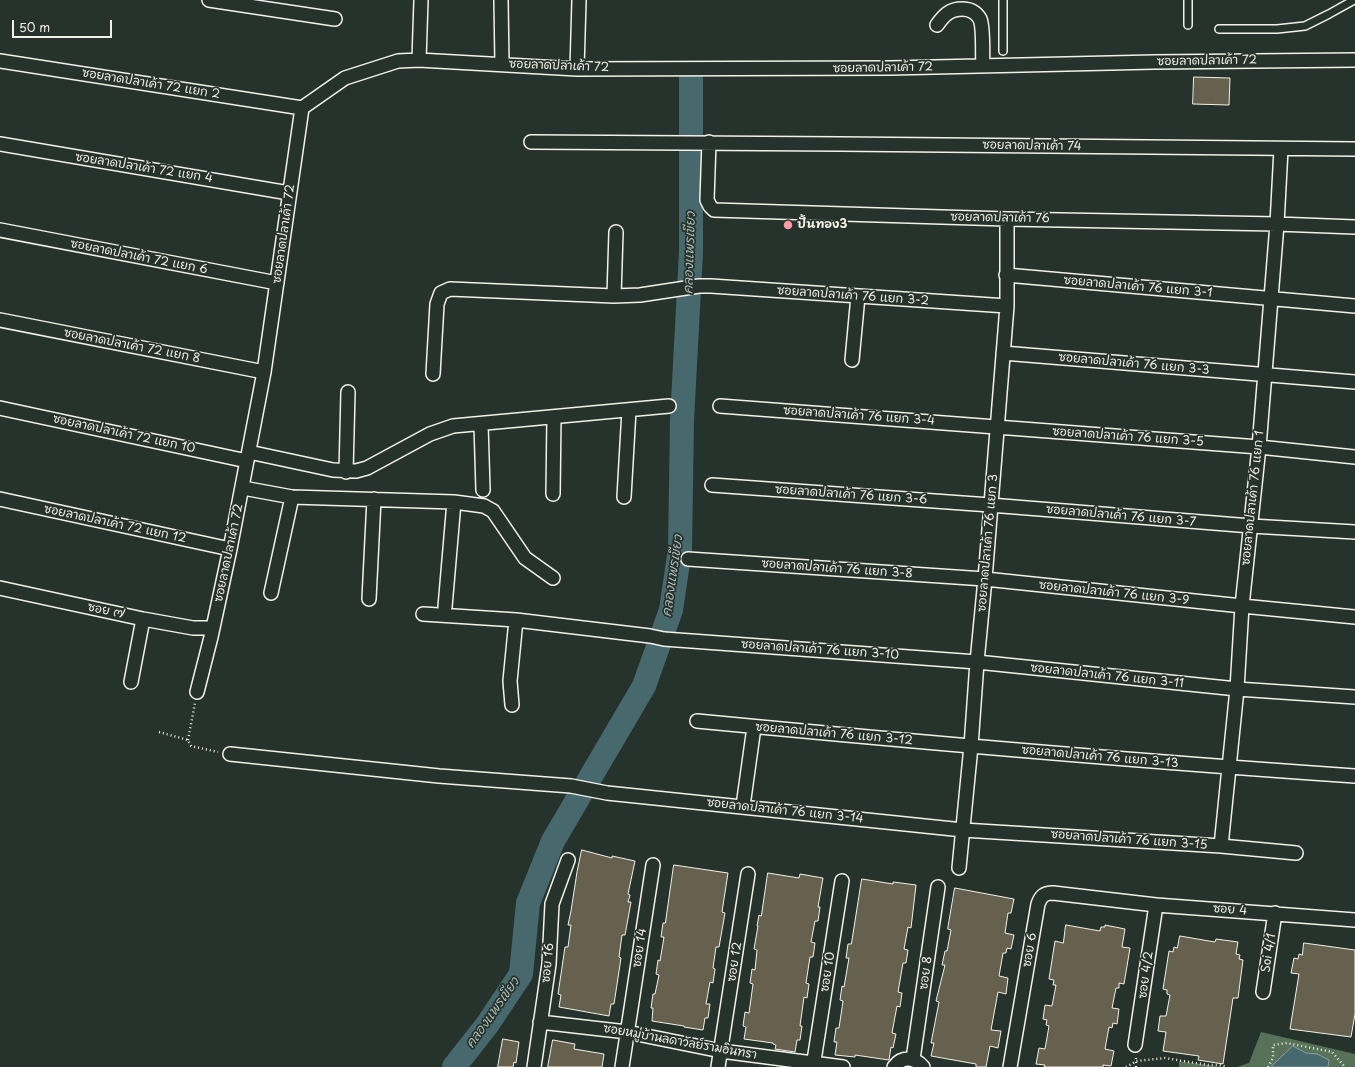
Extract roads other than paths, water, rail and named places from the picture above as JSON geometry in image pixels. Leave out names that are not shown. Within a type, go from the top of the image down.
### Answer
[{"type":"street","points":[[209,0],[268,4],[335,19]]},
{"type":"street","points":[[419,60],[421,0]]},
{"type":"street","points":[[501,0],[502,64]]},
{"type":"street","points":[[577,69],[579,0]]},
{"type":"street","points":[[937,25],[950,11],[957,9],[968,9],[975,14],[980,20],[983,66]]},
{"type":"street","name":"ซอยลาดปลาเค้า 72","points":[[197,692],[230,549],[264,372],[302,108],[345,78],[398,61],[419,60],[577,69],[891,68],[1154,62],[1355,60]]},
{"type":"street","name":"ซอยลาดปลาเค้า 72 แยก 2","points":[[0,61],[302,108]]},
{"type":"street","name":"ซอยลาดปลาเค้า 74","points":[[530,142],[708,142],[1355,149]]},
{"type":"street","name":"ซอยลาดปลาเค้า 76","points":[[708,142],[707,200],[714,210],[1007,219],[1277,224],[1355,228]]},
{"type":"street","name":"ซอยลาดปลาเค้า 72 แยก 4","points":[[0,144],[289,193]]},
{"type":"street","name":"ซอยลาดปลาเค้า 76 แยก 1","points":[[1221,846],[1237,689],[1242,606],[1259,447],[1277,224],[1280,149]]},
{"type":"street","name":"ซอยลาดปลาเค้า 76 แยก 3","points":[[959,868],[971,746],[1007,306],[1007,219]]},
{"type":"street","name":"ซอยลาดปลาเค้า 72 แยก 6","points":[[0,230],[277,283]]},
{"type":"street","points":[[614,296],[616,232]]},
{"type":"street","name":"ซอยลาดปลาเค้า 76 แยก 3-1","points":[[1006,275],[1355,306]]},
{"type":"street","name":"ซอยลาดปลาเค้า 76 แยก 3-2","points":[[433,374],[437,304],[441,294],[450,290],[614,296],[640,295],[699,286],[1007,306]]},
{"type":"street","points":[[852,360],[858,296]]},
{"type":"street","name":"ซอยลาดปลาเค้า 72 แยก 8","points":[[0,320],[264,372]]},
{"type":"street","name":"ซอยลาดปลาเค้า 76 แยก 3-3","points":[[1003,353],[1355,382]]},
{"type":"street","points":[[348,392],[346,472],[367,468],[430,434],[453,426],[669,406]]},
{"type":"street","name":"ซอยลาดปลาเค้า 76 แยก 3-4","points":[[720,406],[998,427]]},
{"type":"street","name":"ซอยลาดปลาเค้า 72 แยก 10","points":[[0,408],[248,457],[346,472]]},
{"type":"street","points":[[624,497],[628,410]]},
{"type":"street","points":[[553,494],[554,417]]},
{"type":"street","points":[[481,424],[483,490]]},
{"type":"street","name":"ซอยลาดปลาเค้า 76 แยก 3-5","points":[[998,427],[1259,447],[1355,457]]},
{"type":"street","name":"ซอยลาดปลาเค้า 76 แยก 3-6","points":[[712,485],[990,505]]},
{"type":"street","points":[[242,488],[292,497],[454,502],[484,506],[494,511],[525,558],[553,578]]},
{"type":"street","points":[[271,593],[292,497]]},
{"type":"street","name":"ซอยลาดปลาเค้า 72 แยก 12","points":[[0,498],[230,549]]},
{"type":"street","points":[[369,599],[374,500]]},
{"type":"street","points":[[445,606],[454,502]]},
{"type":"street","name":"ซอยลาดปลาเค้า 76 แยก 3-7","points":[[990,505],[1251,526],[1355,532]]},
{"type":"street","name":"ซอยลาดปลาเค้า 76 แยก 3-8","points":[[688,559],[985,579]]},
{"type":"street","name":"ซอยลาดปลาเค้า 76 แยก 3-9","points":[[985,579],[1355,617]]},
{"type":"street","name":"ซอย ๗","points":[[0,588],[143,619],[193,628],[213,628]]},
{"type":"street","name":"ซอยลาดปลาเค้า 76 แยก 3-10","points":[[423,614],[516,620],[664,639],[977,662]]},
{"type":"street","points":[[131,682],[143,619]]},
{"type":"street","points":[[512,705],[510,682],[516,620]]},
{"type":"street","name":"ซอยลาดปลาเค้า 76 แยก 3-11","points":[[977,662],[1237,689],[1355,697]]},
{"type":"street","name":"ซอยลาดปลาเค้า 76 แยก 3-12","points":[[697,721],[971,746]]},
{"type":"street","points":[[743,806],[754,726]]},
{"type":"street","name":"ซอยลาดปลาเค้า 76 แยก 3-13","points":[[971,746],[1355,776]]},
{"type":"street","name":"ซอยลาดปลาเค้า 76 แยก 3-14","points":[[230,754],[452,777],[571,786],[607,792],[963,830]]},
{"type":"street","name":"ซอยลาดปลาเค้า 76 แยก 3-15","points":[[963,830],[1221,846],[1296,853]]},
{"type":"street","name":"ซอย 16","points":[[534,1067],[549,964],[552,904],[568,860]]},
{"type":"street","name":"ซอย 14","points":[[622,1067],[652,865]]},
{"type":"street","name":"ซอย 12","points":[[718,1067],[748,874]]},
{"type":"street","name":"ซอย 10","points":[[813,1065],[842,881]]},
{"type":"street","name":"ซอย 8","points":[[918,1063],[938,887]]},
{"type":"street","name":"ซอย 6","points":[[1010,1067],[1038,904],[1042,896],[1047,893],[1053,893],[1104,898]]},
{"type":"street","name":"ซอย 4","points":[[1104,898],[1156,905],[1355,920]]},
{"type":"street","name":"ซอย 4/2","points":[[1136,1045],[1156,905]]},
{"type":"street","name":"Soi 4/1","points":[[1263,992],[1276,913]]},
{"type":"street","name":"ซอยหมู่บ้านลดาวัลย์รามอินทรา","points":[[540,1022],[627,1032],[721,1051],[813,1065],[843,1067]]},
{"type":"street","points":[[894,1067],[902,1060],[908,1059],[918,1063]]},
{"type":"lane","points":[[1003,0],[1003,51]]},
{"type":"lane","points":[[1188,0],[1188,25]]},
{"type":"lane","points":[[1219,29],[1277,30],[1305,26],[1354,0]]},
{"type":"water","points":[[1293,1046],[1306,1053],[1317,1054],[1329,1060],[1328,1067],[1271,1067]]},
{"type":"waterway","name":"คลองแพรเขียว","points":[[454,1067],[487,1025],[521,974],[528,903],[553,841],[644,686],[671,610],[680,549],[682,420],[691,252],[691,79]]},
{"type":"place","name":"ปั้นทอง3","points":[[788,225]]}]
